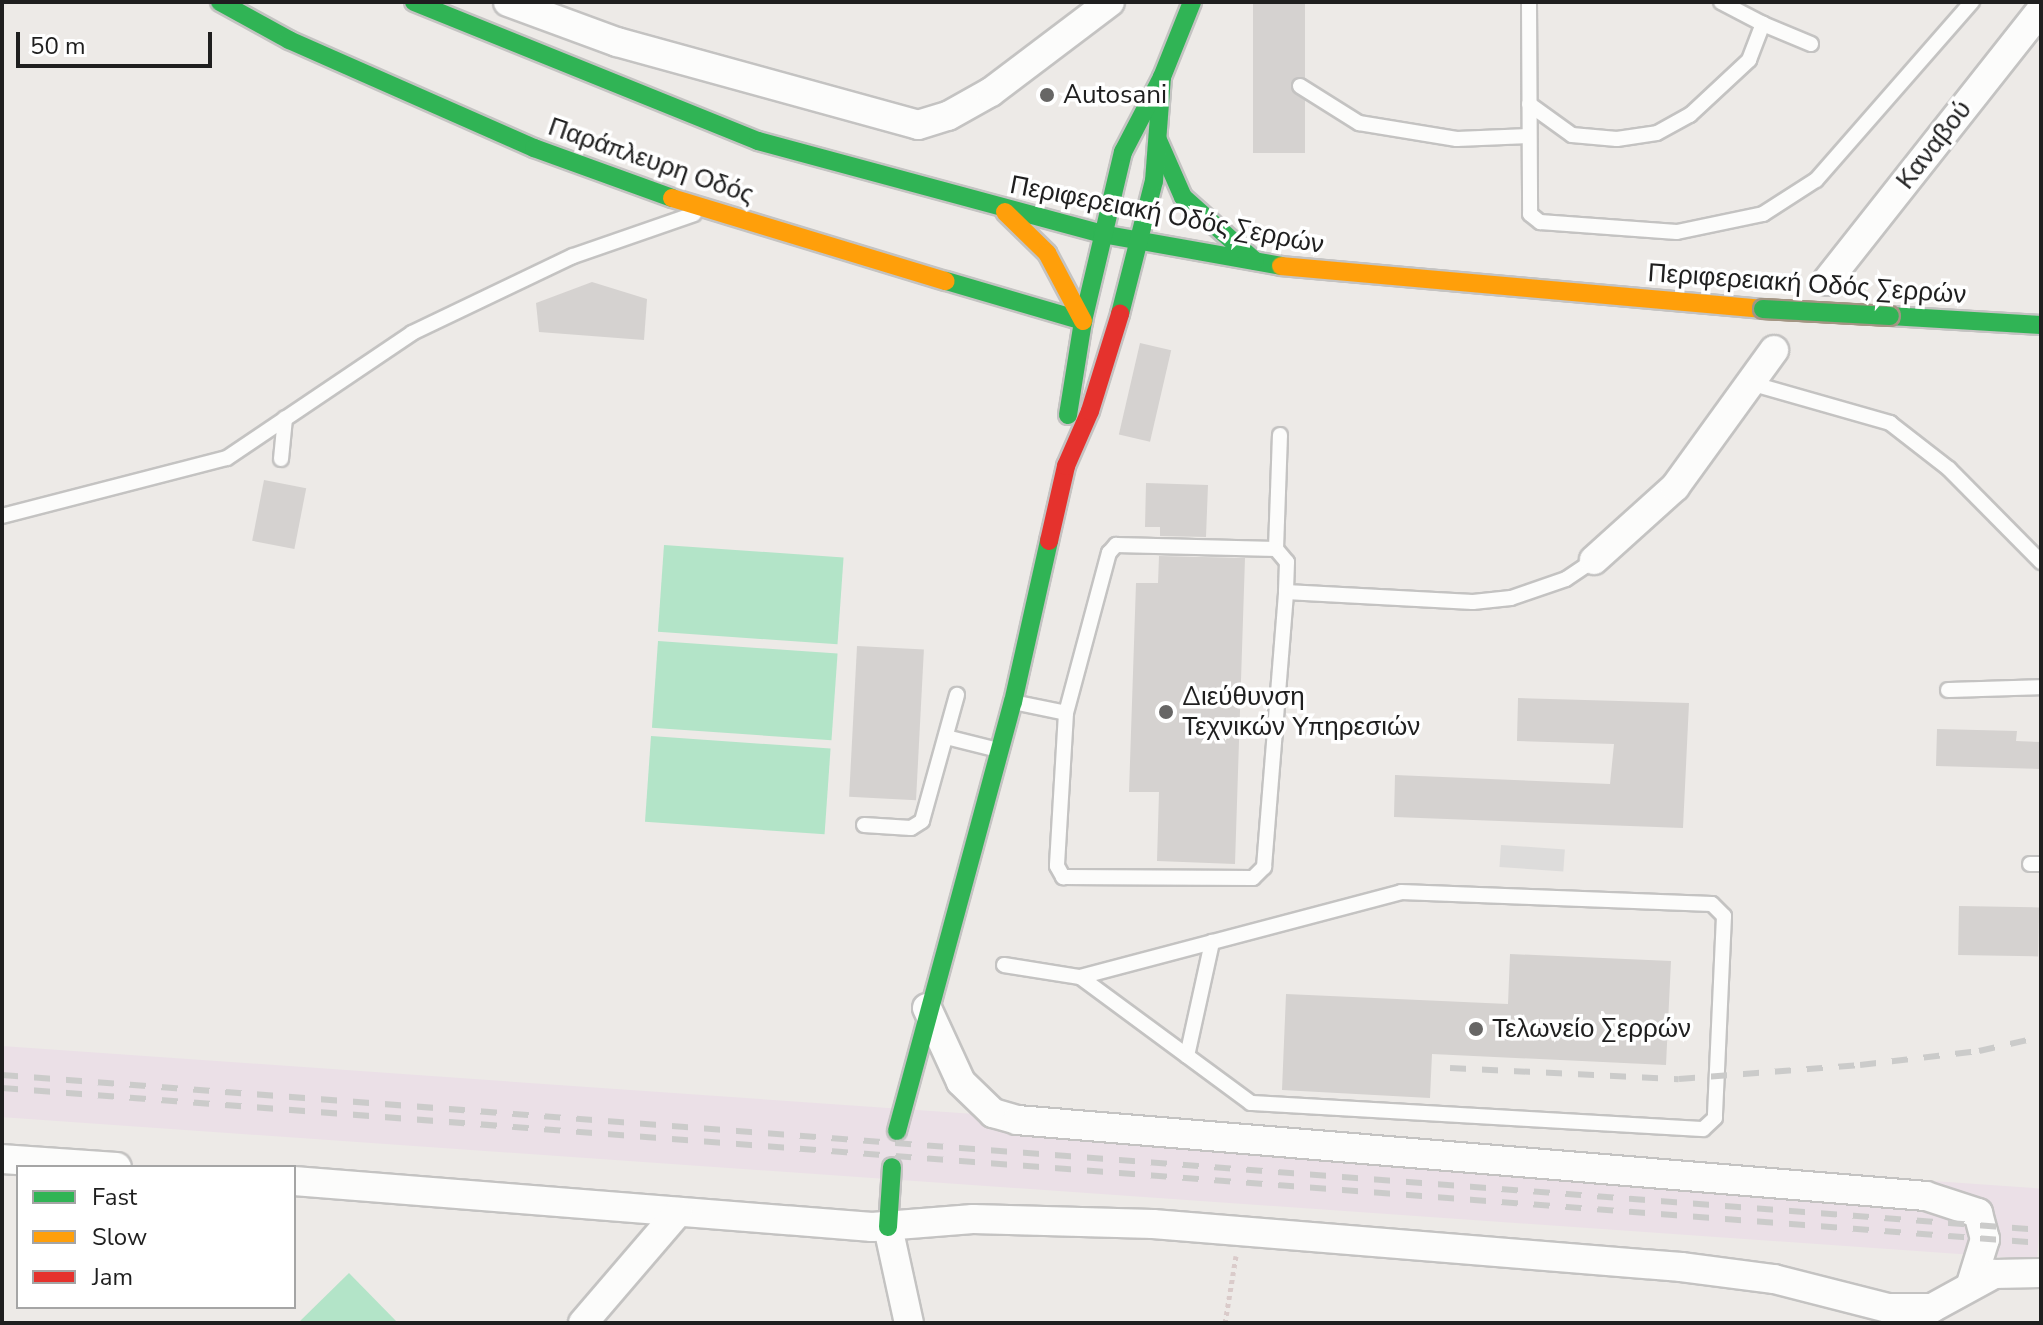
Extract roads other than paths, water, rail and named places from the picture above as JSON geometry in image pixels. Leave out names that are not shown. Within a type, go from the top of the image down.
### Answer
[{"type":"street","name":"Παράπλευρη Οδός","points":[[220,2],[289,40],[534,148],[706,210],[1083,321]]},
{"type":"street","name":"Περιφερειακή Οδός Σερρών","points":[[414,2],[698,120],[819,160],[1003,211],[1142,242],[1261,264],[1370,278],[1763,309],[2041,325]]},
{"type":"street","points":[[508,2],[617,42],[918,125],[948,116],[991,92],[1110,2]]},
{"type":"street","points":[[897,1131],[927,1007],[1013,702],[1066,466],[1068,405],[1083,321],[1123,152],[1162,77],[1192,2]]},
{"type":"street","name":"Καναβού","points":[[1827,281],[2041,10]]},
{"type":"street","points":[[1066,466],[1090,411],[1142,242],[1158,140],[1162,77]]},
{"type":"street","points":[[1158,140],[1167,170],[1183,197],[1261,264]]},
{"type":"street","points":[[1003,211],[1047,253],[1083,321]]},
{"type":"street","points":[[1594,560],[1675,487],[1774,350]]},
{"type":"street","points":[[927,1007],[961,1082],[993,1113],[1017,1120],[1926,1196],[1978,1213],[1985,1239],[1971,1284]]},
{"type":"street","points":[[2,1159],[88,1165]]},
{"type":"street","points":[[892,1167],[888,1227],[909,1323]]},
{"type":"street","points":[[296,1181],[888,1227],[973,1219],[1240,1231],[1681,1267],[1774,1279],[1888,1308],[1932,1308],[1994,1274],[2041,1273]]},
{"type":"street","points":[[583,1323],[678,1212]]},
{"type":"lane","points":[[1529,2],[1529,136],[1533,220],[1677,232],[1727,225],[1789,200],[1816,180],[1972,2]]},
{"type":"lane","points":[[1721,2],[1811,44]]},
{"type":"lane","points":[[1529,104],[1572,135],[1617,139],[1657,133],[1690,115],[1749,60],[1763,24]]},
{"type":"lane","points":[[1300,86],[1371,126],[1457,139],[1529,136]]},
{"type":"lane","points":[[2,516],[227,458],[412,333],[573,256],[706,210]]},
{"type":"lane","points":[[1750,383],[1890,423],[1959,478],[2041,562]]},
{"type":"lane","points":[[281,459],[285,418]]},
{"type":"lane","points":[[1276,549],[1280,435]]},
{"type":"lane","points":[[1116,545],[1276,549],[1286,556],[1286,592],[1264,867],[1258,876],[1063,877],[1057,866],[1066,713],[1109,553],[1116,545]]},
{"type":"lane","points":[[1286,592],[1473,602],[1511,598],[1566,579],[1594,560]]},
{"type":"lane","points":[[1948,690],[2041,687]]},
{"type":"lane","points":[[864,825],[911,828],[922,821],[957,695]]},
{"type":"lane","points":[[1013,702],[1066,713]]},
{"type":"lane","points":[[946,737],[998,750]]},
{"type":"lane","points":[[1004,965],[1080,977],[1401,892],[1718,906],[1724,916],[1715,1118],[1703,1129],[1251,1103],[1080,977]]},
{"type":"lane","points":[[1187,1056],[1212,942]]},
{"type":"railway","points":[[1450,1068],[1679,1079],[1860,1065],[1979,1051],[2041,1037]]},
{"type":"railway","points":[[2,1075],[2041,1230]]},
{"type":"railway","points":[[2,1088],[2041,1243]]},
{"type":"place","name":"Autosani","points":[[1047,95]]},
{"type":"place","name":"Διεύθυνση Τεχνικών Υπηρεσιών","points":[[1166,712]]},
{"type":"place","name":"Τελωνείο Σερρών","points":[[1476,1029]]}]
